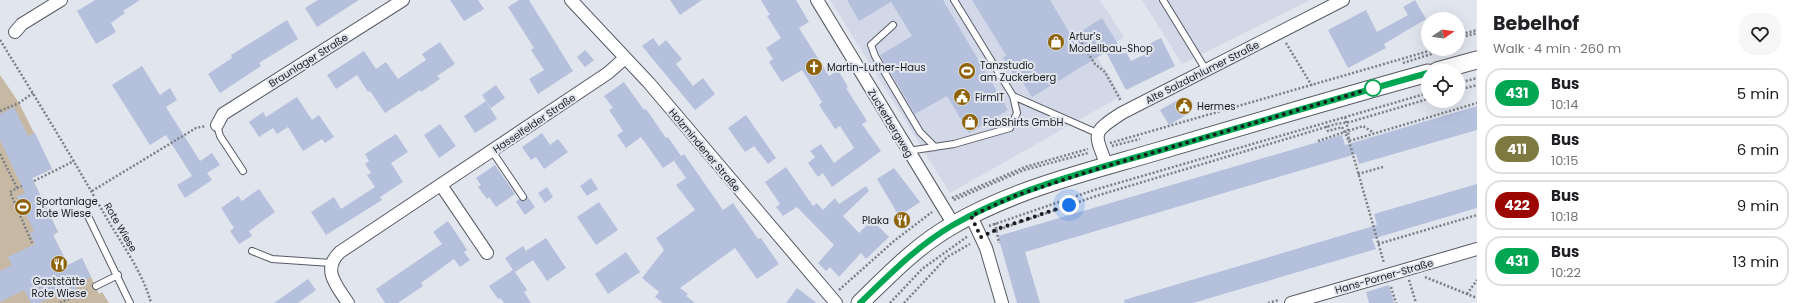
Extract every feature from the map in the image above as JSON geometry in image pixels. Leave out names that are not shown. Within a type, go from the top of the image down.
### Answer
[{"type":"main road","points":[[1462,64],[1477,60]]},
{"type":"main road","points":[[860,303],[909,255],[954,225],[977,228],[1017,195],[1107,166],[1421,75]]},
{"type":"street","points":[[15,32],[22,24],[61,0]]},
{"type":"street","name":"Braunlager Straße","points":[[217,125],[223,114],[403,0]]},
{"type":"street","name":"Zuckerbergweg","points":[[817,0],[940,205],[954,225]]},
{"type":"street","name":"Alte Salzdahlumer Straße","points":[[1097,133],[1100,127],[1127,111],[1343,0]]},
{"type":"street","name":"Holzmindener Straße","points":[[578,2],[834,300]]},
{"type":"street","name":"Hasselfelder Straße","points":[[331,264],[340,252],[608,73],[625,58]]},
{"type":"street","points":[[1097,133],[1099,146],[1107,166]]},
{"type":"street","points":[[441,185],[487,253]]},
{"type":"street","points":[[977,228],[1002,303]]},
{"type":"street","name":"Hans-Porner-Straße","points":[[1290,303],[1477,249]]},
{"type":"street","points":[[331,264],[332,279],[348,303]]},
{"type":"lane","points":[[908,151],[954,144],[1010,128],[1017,114],[1013,96],[954,0]]},
{"type":"lane","points":[[1163,0],[1206,70]]},
{"type":"lane","points":[[893,25],[871,45],[873,51],[920,132],[935,147]]},
{"type":"lane","points":[[1013,96],[1097,133]]},
{"type":"lane","points":[[217,125],[220,136],[243,171]]},
{"type":"lane","points":[[492,151],[523,197]]},
{"type":"lane","points":[[88,216],[118,275],[130,303]]},
{"type":"lane","points":[[252,251],[272,259],[331,264]]},
{"type":"lane","points":[[96,286],[118,275]]},
{"type":"path","points":[[1280,32],[1314,89]]},
{"type":"path","points":[[1465,34],[1477,32]]},
{"type":"path","points":[[1465,36],[1477,32]]},
{"type":"path","points":[[1077,36],[1095,64],[1105,72],[1127,111]]},
{"type":"path","name":"Rote Wiese","points":[[0,40],[92,191],[142,280],[151,303]]},
{"type":"path","points":[[834,300],[894,241],[940,205],[1025,167],[1421,53]]},
{"type":"path","points":[[1465,81],[1477,78]]},
{"type":"path","points":[[1465,88],[1477,85]]},
{"type":"path","points":[[0,111],[19,103],[33,94]]},
{"type":"path","points":[[890,303],[922,269],[977,228],[1094,190],[1421,94]]},
{"type":"path","points":[[904,303],[947,257],[977,228],[1000,228],[1096,196],[1326,126],[1346,122],[1421,101]]},
{"type":"path","points":[[1348,141],[1477,103]]},
{"type":"path","points":[[1345,117],[1348,130],[1348,141]]},
{"type":"path","points":[[1325,123],[1328,131],[1342,127],[1348,141],[1386,268]]},
{"type":"path","points":[[92,191],[196,128],[217,125]]},
{"type":"path","points":[[1318,141],[1363,126],[1374,134]]},
{"type":"path","points":[[0,154],[17,188]]},
{"type":"path","points":[[34,181],[74,160]]},
{"type":"path","points":[[1358,175],[1383,167]]},
{"type":"path","points":[[22,186],[10,192],[32,243]]},
{"type":"path","points":[[1378,244],[1477,215]]},
{"type":"path","points":[[1406,270],[1477,298]]},
{"type":"path","points":[[1406,270],[1416,303]]},
{"type":"path","points":[[1467,294],[1477,280]]},
{"type":"path","points":[[60,303],[96,286]]},
{"type":"path","points":[[70,293],[72,298]]},
{"type":"shaded area","points":[[830,0],[1100,0],[1124,37],[1096,55],[1121,96],[950,193]]},
{"type":"shaded area","points":[[1142,0],[1311,0],[1182,64]]},
{"type":"shaded area","name":"Sportanlage Rote Wiese","points":[[0,75],[19,103],[52,169],[32,178],[58,232],[53,235],[68,265],[82,258],[99,294],[102,292],[109,303],[0,303]]},
{"type":"building","points":[[95,0],[140,0],[123,11],[125,13],[111,23],[116,32],[96,44],[77,11]]},
{"type":"building","points":[[318,0],[359,0],[317,27],[305,8]]},
{"type":"building","points":[[450,0],[478,0],[484,9],[464,21]]},
{"type":"building","points":[[519,0],[529,0],[573,71],[538,94],[529,79],[544,70],[531,50],[534,48],[508,7]]},
{"type":"building","points":[[670,0],[702,0],[680,15]]},
{"type":"building","points":[[761,0],[796,0],[809,22],[799,28],[829,76],[838,70],[848,87],[846,88],[867,121],[862,124],[881,151],[832,187],[823,173],[818,177],[808,163],[815,157],[810,151],[821,144],[834,163],[854,148],[840,126],[835,129],[819,105],[822,102],[802,70],[782,82],[769,62],[773,59],[766,48],[781,38],[767,16],[770,15]]},
{"type":"building","points":[[847,0],[943,0],[1008,110],[969,133],[947,96],[915,114],[880,55],[912,36],[891,2],[859,21]]},
{"type":"building","points":[[972,0],[1050,0],[1072,37],[1102,18],[1124,54],[1126,52],[1131,61],[1152,51],[1149,44],[1161,38],[1175,66],[1126,90],[1106,52],[1032,97],[1018,75],[1015,77],[1003,58],[1006,55]]},
{"type":"building","points":[[1415,0],[1422,12],[1421,22],[1384,44],[1386,48],[1348,68],[1328,30],[1366,10],[1377,32],[1408,15],[1403,7]]},
{"type":"building","points":[[287,20],[298,39],[259,63],[261,66],[220,93],[208,74],[232,58],[231,55]]},
{"type":"building","points":[[653,38],[659,46],[666,40],[682,59],[676,64],[693,86],[703,78],[715,94],[695,110],[642,46]]},
{"type":"building","points":[[440,42],[455,64],[437,76],[440,79],[385,113],[370,91],[368,92],[357,75],[336,89],[327,75],[364,51],[376,69],[386,62],[398,79],[426,60],[422,54]]},
{"type":"building","points":[[585,50],[594,60],[585,67],[577,57]]},
{"type":"building","points":[[142,66],[160,95],[170,88],[177,100],[166,107],[200,161],[212,153],[220,165],[207,173],[212,180],[185,198],[177,185],[192,176],[166,135],[150,145],[112,85]]},
{"type":"building","points":[[624,82],[644,110],[646,109],[666,138],[668,137],[681,156],[663,168],[641,137],[626,148],[617,135],[623,131],[609,110],[613,108],[604,96]]},
{"type":"building","points":[[496,85],[505,98],[491,108],[482,95]]},
{"type":"building","points":[[297,97],[312,120],[319,115],[334,137],[325,143],[322,139],[303,151],[288,127],[277,134],[273,128],[259,137],[249,122],[263,112],[266,117]]},
{"type":"building","points":[[1183,97],[1191,112],[1169,125],[1160,110]]},
{"type":"building","points":[[486,101],[497,119],[475,133],[464,116]]},
{"type":"building","points":[[1477,106],[1477,130],[1359,164],[1356,154],[1025,252],[1040,303],[1017,303],[998,236],[1342,135],[1345,145]]},
{"type":"building","name":"Sportanlage Rote Wiese","points":[[14,107],[28,136],[35,133],[52,169],[32,178],[58,232],[53,235],[68,265],[82,258],[91,277],[75,285],[77,290],[60,298],[58,293],[39,303],[31,303],[24,290],[0,302],[0,271],[12,265],[8,257],[35,244],[30,233],[34,231],[17,196],[25,193],[0,140],[0,114]]},
{"type":"building","points":[[746,115],[776,158],[768,164],[754,146],[745,152],[728,128]]},
{"type":"building","points":[[440,124],[456,146],[439,158],[424,135]]},
{"type":"building","points":[[542,133],[550,145],[558,139],[568,152],[544,169],[536,157],[531,160],[522,147]]},
{"type":"building","points":[[396,134],[408,152],[391,163],[403,182],[380,197],[382,200],[326,235],[311,212],[334,197],[341,209],[375,187],[367,175],[371,173],[365,164],[369,161],[365,154]]},
{"type":"building","points":[[684,154],[723,210],[733,203],[758,239],[761,238],[779,264],[757,279],[735,248],[680,288],[688,294],[686,296],[695,303],[663,303],[655,297],[659,292],[642,278],[664,250],[656,238],[695,210],[676,185],[686,178],[674,161]]},
{"type":"building","points":[[495,165],[515,194],[496,207],[489,197],[487,199],[478,187],[481,185],[476,178]]},
{"type":"building","points":[[786,167],[813,206],[817,203],[823,210],[835,198],[839,204],[866,186],[869,191],[843,216],[859,233],[872,220],[889,237],[866,259],[861,253],[839,277],[830,267],[826,271],[818,263],[834,245],[797,207],[783,216],[776,207],[780,204],[765,182]]},
{"type":"building","points":[[894,168],[920,202],[899,216],[877,179]]},
{"type":"building","points":[[591,178],[598,189],[587,196],[580,186]]},
{"type":"building","points":[[1477,184],[1477,208],[1372,239],[1376,249],[1193,303],[1124,303],[1124,300],[1377,225],[1374,214]]},
{"type":"building","points":[[547,187],[553,197],[545,203],[538,193]]},
{"type":"building","points":[[259,189],[275,212],[249,231],[252,236],[239,244],[230,231],[234,228],[221,208],[238,196],[242,201]]},
{"type":"building","points":[[527,196],[535,207],[525,215],[516,202],[519,199],[525,201]]},
{"type":"building","points":[[599,202],[618,230],[596,245],[577,217]]},
{"type":"building","points":[[448,221],[467,250],[464,252],[470,260],[460,267],[454,259],[421,283],[423,286],[398,303],[385,303],[376,289],[442,244],[433,232]]},
{"type":"building","points":[[546,238],[566,268],[547,281],[533,260],[515,272],[527,290],[524,292],[531,303],[504,303],[500,298],[498,299],[489,286],[513,270],[505,258],[523,246],[526,251]]},
{"type":"building","points":[[626,252],[640,272],[608,294],[595,274]]},
{"type":"building","points":[[308,279],[316,290],[298,303],[274,303]]},
{"type":"building","points":[[1389,285],[1394,303],[1369,303],[1366,292]]},
{"type":"building","points":[[797,288],[817,303],[786,303]]},
{"type":"bus line","name":"431","points":[[860,303],[909,255],[940,233],[971,216],[1017,195],[1120,162],[1421,75]]},
{"type":"place","name":"Artur’s Modellbau-Shop","points":[[1056,42]]},
{"type":"place","name":"Martin-Luther-Haus","points":[[814,67]]},
{"type":"place","name":"Tanzstudio am Zuckerberg","points":[[967,71]]},
{"type":"place","name":"FirmIT","points":[[962,97]]},
{"type":"place","name":"Hermes","points":[[1184,106]]},
{"type":"place","name":"FabShirts GmbH","points":[[970,122]]},
{"type":"place","name":"Sportanlage Rote Wiese","points":[[23,207]]},
{"type":"place","name":"Plaka","points":[[902,220]]},
{"type":"place","name":"Gaststätte Rote Wiese","points":[[59,264]]},
{"type":"route","points":[[1069,205],[1000,228],[981,237],[971,216],[1017,195],[1097,169],[1373,88]]}]
